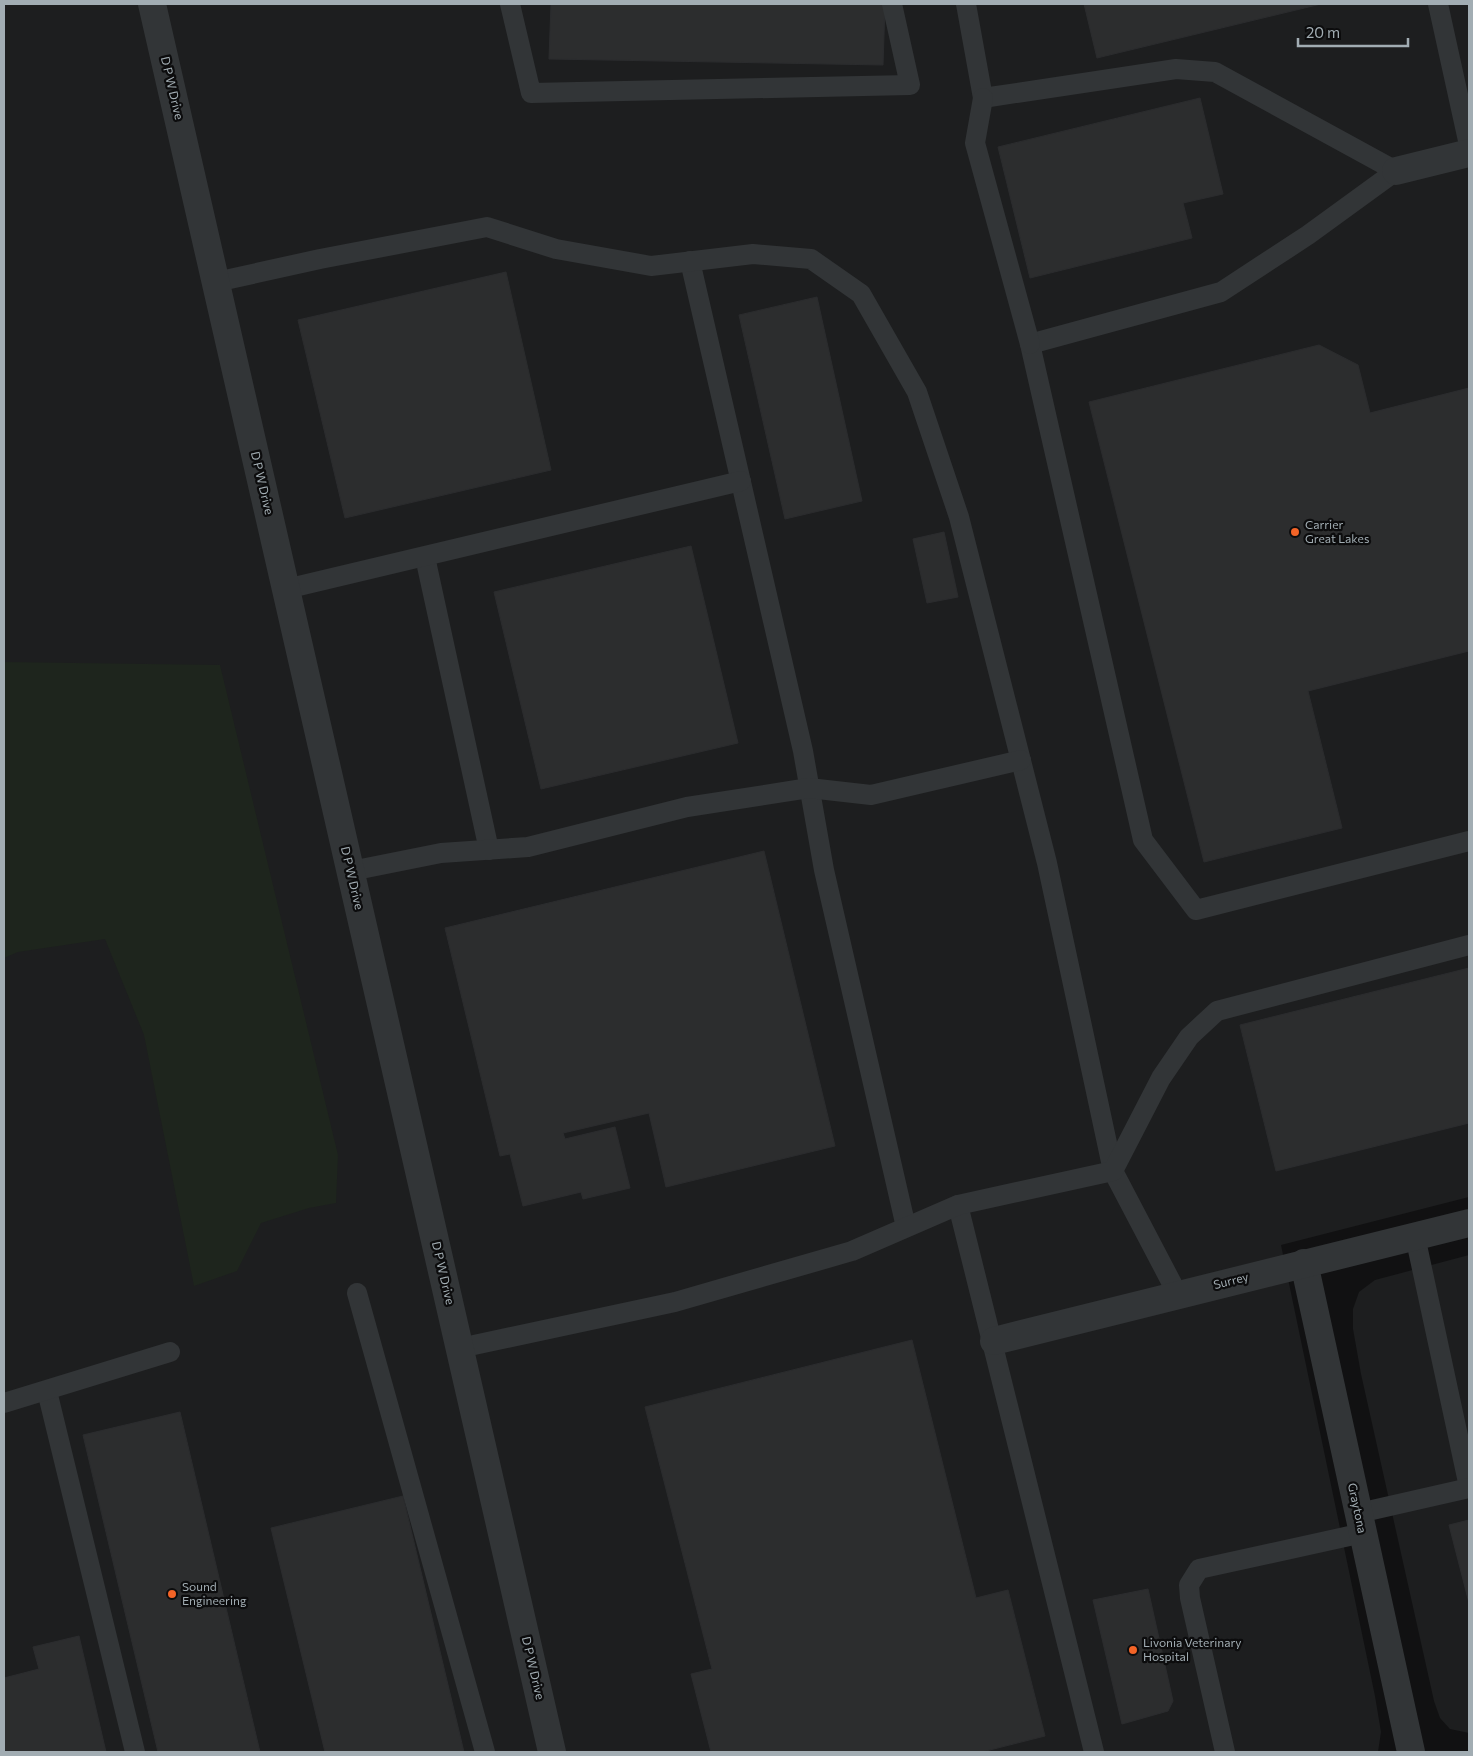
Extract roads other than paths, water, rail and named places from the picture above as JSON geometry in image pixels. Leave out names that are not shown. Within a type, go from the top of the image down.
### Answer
[{"type":"street","name":"D P W Drive","points":[[152,4],[552,1752]]},
{"type":"street","points":[[1396,171],[1469,153]]},
{"type":"street","name":"Surrey","points":[[994,1341],[1469,1223]]},
{"type":"street","name":"Graytona","points":[[1304,1263],[1411,1752]]},
{"type":"lane","points":[[510,4],[531,93],[910,85],[892,4]]},
{"type":"lane","points":[[966,4],[983,98],[975,143],[1030,344],[1143,840],[1196,910],[1469,841]]},
{"type":"lane","points":[[1438,4],[1469,145]]},
{"type":"lane","points":[[983,98],[1176,69],[1215,72],[1396,171],[1308,235],[1222,292],[1030,344]]},
{"type":"lane","points":[[216,282],[320,259],[487,227],[556,249],[652,266],[752,254],[811,259],[861,294],[917,392],[959,517],[1047,863],[1113,1171],[1178,1294]]},
{"type":"lane","points":[[690,261],[800,742],[826,880],[906,1228]]},
{"type":"lane","points":[[286,589],[741,481]]},
{"type":"lane","points":[[425,557],[489,850]]},
{"type":"lane","points":[[351,871],[441,853],[528,847],[687,807],[809,788],[871,795],[1021,760]]},
{"type":"lane","points":[[460,1348],[675,1302],[852,1251],[958,1205],[1113,1171],[1162,1078],[1189,1037],[1217,1011],[1469,945]]},
{"type":"lane","points":[[958,1205],[994,1341],[1047,1567],[1094,1752]]},
{"type":"lane","points":[[1225,1752],[1190,1598],[1189,1585],[1199,1570],[1361,1523],[1469,1488],[1415,1236]]},
{"type":"lane","points":[[357,1293],[485,1752]]},
{"type":"lane","points":[[4,1403],[170,1352]]},
{"type":"lane","points":[[47,1391],[135,1752]]},
{"type":"place","name":"Carrier Great Lakes","points":[[1295,532]]},
{"type":"place","name":"Sound Engineering","points":[[172,1594]]},
{"type":"place","name":"Livonia Veterinary Hospital","points":[[1133,1650]]}]
